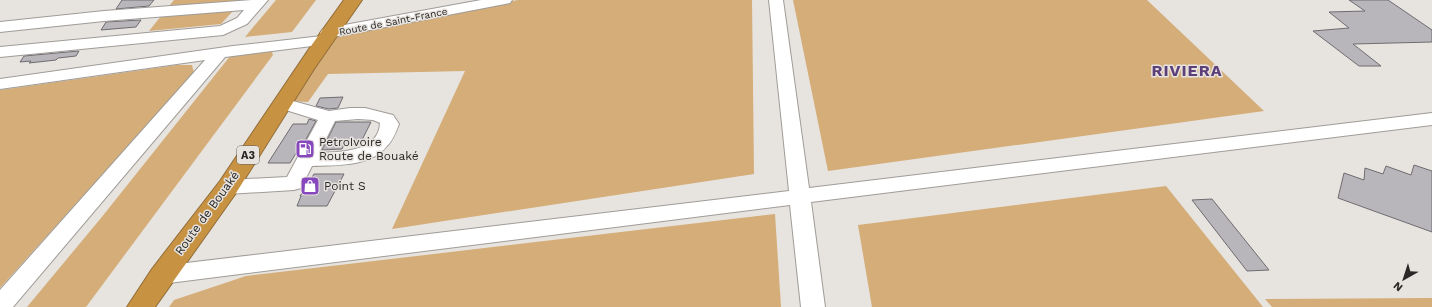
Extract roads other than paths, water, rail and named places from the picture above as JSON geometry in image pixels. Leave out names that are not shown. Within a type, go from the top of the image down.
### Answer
[{"type":"highway","name":"Route de Bouaké","points":[[140,307],[227,187],[325,37],[353,0]]},
{"type":"street","name":"Route de Saint-France","points":[[0,84],[220,54],[325,37],[505,0]]},
{"type":"street","points":[[776,0],[813,307]]},
{"type":"street","points":[[0,27],[259,2]]},
{"type":"street","points":[[0,52],[223,30],[242,21],[259,2]]},
{"type":"street","points":[[0,306],[220,54]]},
{"type":"street","points":[[282,103],[328,117],[349,114],[369,114],[388,118],[390,124],[381,143],[371,151],[358,156],[306,160]]},
{"type":"street","points":[[227,187],[294,183],[328,117]]},
{"type":"street","points":[[162,275],[1432,119]]},
{"type":"place","name":"PetroIvoire Route de Bouaké","points":[[305,149]]},
{"type":"place","name":"Point S","points":[[310,186]]},
{"type":"district","name":"RIVIERA","points":[[1187,70]]}]
